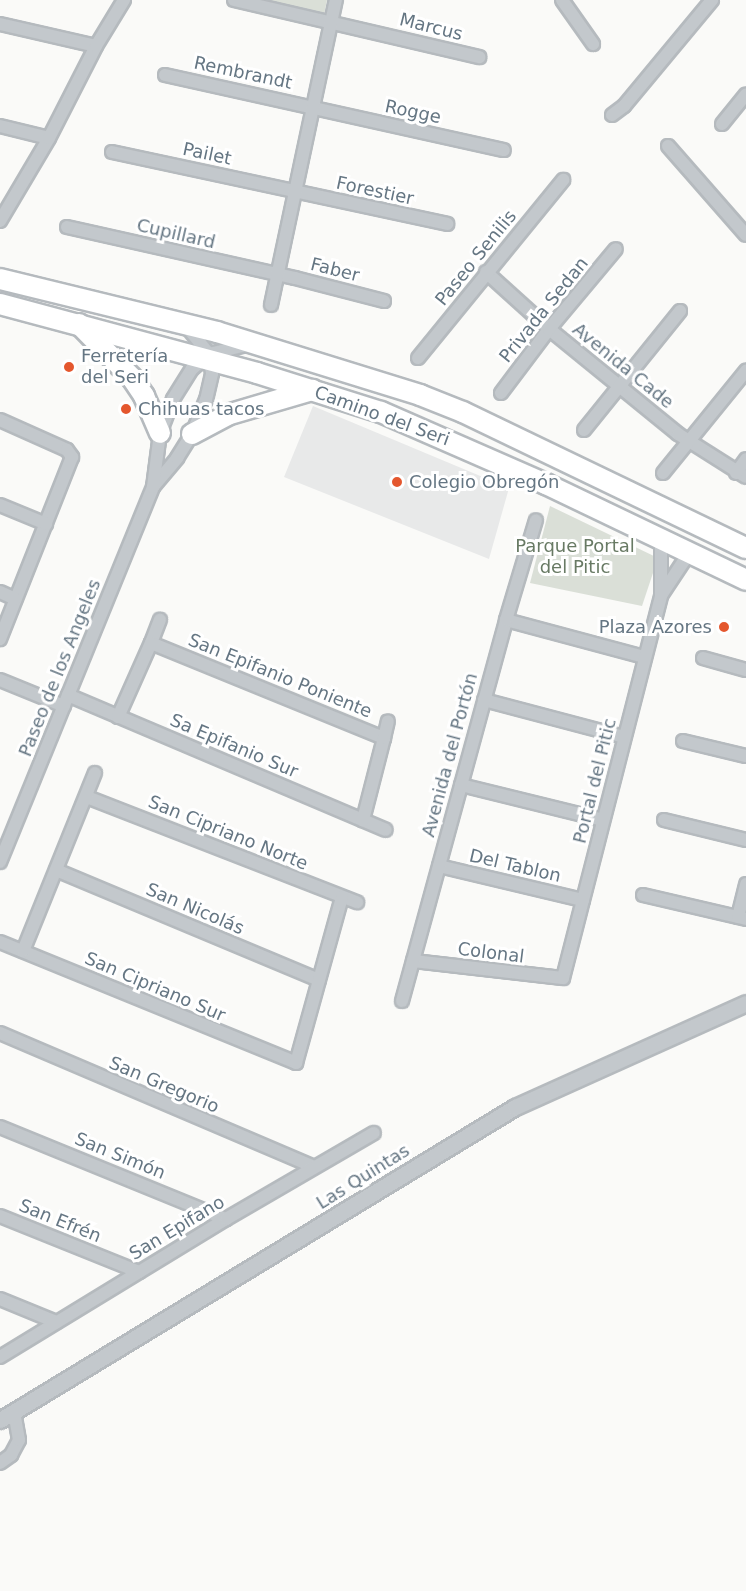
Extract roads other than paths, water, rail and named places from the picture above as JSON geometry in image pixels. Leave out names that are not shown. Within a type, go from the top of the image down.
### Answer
[{"type":"main road","name":"Camino del Seri","points":[[0,279],[184,323],[442,403],[746,548]]},
{"type":"main road","name":"Camino del Seri","points":[[0,304],[77,322],[208,358],[381,412],[546,484],[746,580]]},
{"type":"main road","points":[[77,322],[132,378],[144,396],[159,441]]},
{"type":"main road","points":[[192,434],[236,412],[312,390]]},
{"type":"street","points":[[0,221],[49,138],[96,46],[123,0]]},
{"type":"street","points":[[272,305],[336,0]]},
{"type":"street","points":[[562,0],[593,44]]},
{"type":"street","points":[[612,115],[624,106],[712,0]]},
{"type":"street","name":"Marcus","points":[[241,1],[478,57]]},
{"type":"street","points":[[0,24],[96,46]]},
{"type":"street","name":"Rembrandt","points":[[165,75],[315,107]]},
{"type":"street","points":[[722,124],[746,94]]},
{"type":"street","name":"Rogge","points":[[315,107],[504,150]]},
{"type":"street","points":[[0,126],[49,138]]},
{"type":"street","points":[[668,146],[746,235]]},
{"type":"street","name":"Pailet","points":[[112,152],[295,192]]},
{"type":"street","name":"Paseo Senilis","points":[[418,358],[563,180]]},
{"type":"street","name":"Forestier","points":[[295,192],[447,225]]},
{"type":"street","name":"Cupillard","points":[[67,227],[278,274]]},
{"type":"street","name":"Privada Sedan","points":[[501,393],[549,329],[616,249]]},
{"type":"street","name":"Avenida Cade","points":[[486,272],[549,329],[687,442],[741,475]]},
{"type":"street","name":"Faber","points":[[278,274],[384,301]]},
{"type":"street","points":[[584,430],[680,311]]},
{"type":"street","points":[[153,487],[177,458],[192,434],[210,387],[208,358],[184,323]]},
{"type":"street","points":[[153,487],[159,441],[173,399],[187,375],[208,358],[254,344]]},
{"type":"street","points":[[663,473],[746,370]]},
{"type":"street","points":[[0,420],[67,450],[72,457],[0,639]]},
{"type":"street","points":[[159,441],[177,458]]},
{"type":"street","points":[[741,475],[746,459]]},
{"type":"street","name":"Paseo de los Angeles","points":[[0,862],[153,487]]},
{"type":"street","points":[[0,505],[46,524]]},
{"type":"street","name":"Avenida del Portón","points":[[402,1001],[506,620],[536,520]]},
{"type":"street","name":"Portal del Pitic","points":[[564,976],[661,595],[661,540]]},
{"type":"street","name":"Portal del Pitic","points":[[661,595],[689,553]]},
{"type":"street","points":[[0,592],[16,599]]},
{"type":"street","points":[[118,717],[160,620]]},
{"type":"street","points":[[506,620],[644,657]]},
{"type":"street","name":"San Epifanio Poniente","points":[[151,642],[384,738],[363,820]]},
{"type":"street","points":[[703,658],[746,670]]},
{"type":"street","name":"Sa Epifanio Sur","points":[[0,680],[118,717],[386,830]]},
{"type":"street","points":[[484,700],[624,737]]},
{"type":"street","points":[[384,738],[388,721]]},
{"type":"street","points":[[683,741],[746,756]]},
{"type":"street","points":[[22,951],[95,773]]},
{"type":"street","points":[[461,785],[603,820]]},
{"type":"street","name":"San Cipriano Norte","points":[[87,797],[357,902]]},
{"type":"street","points":[[664,820],[746,840]]},
{"type":"street","name":"Del Tablon","points":[[439,866],[583,900]]},
{"type":"street","name":"San Nicolás","points":[[56,870],[320,980]]},
{"type":"street","points":[[643,895],[742,918],[746,884]]},
{"type":"street","points":[[320,980],[342,897]]},
{"type":"street","name":"San Cipriano Sur","points":[[0,942],[296,1063],[320,980]]},
{"type":"street","name":"Colonal","points":[[413,961],[558,979],[564,976]]},
{"type":"street","name":"Las Quintas","points":[[0,1420],[506,1113],[562,1084],[746,1003]]},
{"type":"street","name":"San Gregorio","points":[[1,1034],[314,1167]]},
{"type":"street","name":"San Simón","points":[[0,1127],[226,1219]]},
{"type":"street","name":"San Epifano","points":[[0,1357],[226,1219],[374,1133]]},
{"type":"street","name":"San Efrén","points":[[0,1216],[139,1272]]},
{"type":"street","points":[[0,1299],[56,1322]]},
{"type":"street","points":[[0,1463],[11,1455],[19,1440],[14,1412]]},
{"type":"place","name":"Ferretería del Seri","points":[[69,367]]},
{"type":"place","name":"Chihuas tacos","points":[[126,409]]},
{"type":"place","name":"Colegio Obregón","points":[[397,482]]},
{"type":"place","name":"Plaza Azores","points":[[724,627]]},
{"type":"park label","name":"Parque Portal del Pitic","points":[[575,557]]}]
